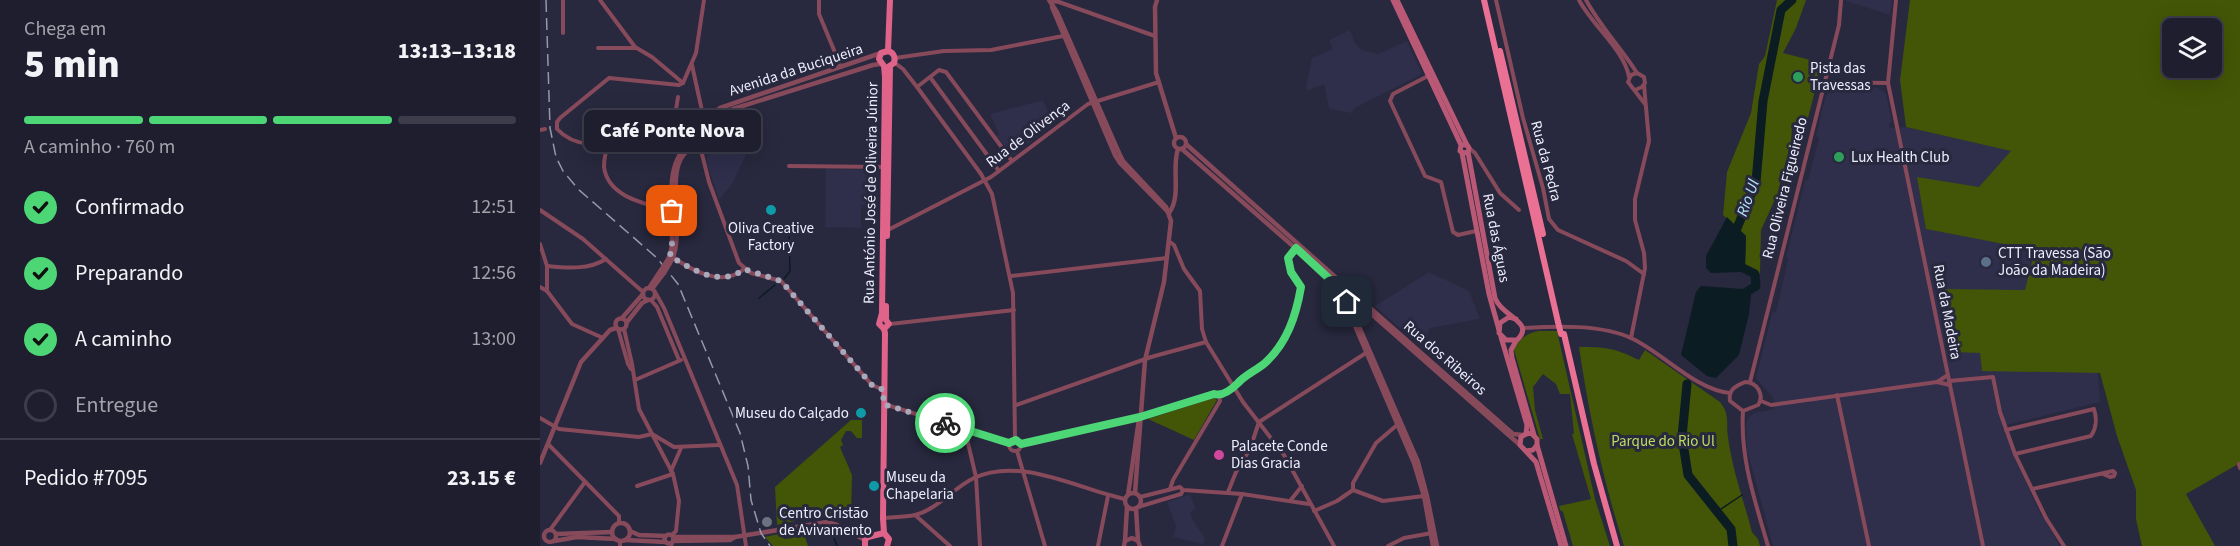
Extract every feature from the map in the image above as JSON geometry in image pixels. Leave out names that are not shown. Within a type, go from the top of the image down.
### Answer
[{"type":"highway","points":[[1486,0],[1591,465],[1615,546]]},
{"type":"main road","points":[[889,63],[892,53],[888,51],[890,0]]},
{"type":"main road","name":"Rua das Águas","points":[[1395,0],[1428,76],[1466,148],[1476,231],[1490,299],[1527,425],[1524,434]]},
{"type":"main road","name":"Rua das Águas","points":[[1395,0],[1466,148],[1496,298],[1504,311],[1516,319]]},
{"type":"main road","points":[[880,53],[888,51]]},
{"type":"main road","name":"Rua António José de Oliveira Júnior","points":[[880,53],[879,59],[889,63]]},
{"type":"main road","name":"Rua António José de Oliveira Júnior","points":[[889,63],[884,167],[883,404],[883,518],[884,533],[888,537],[889,545]]},
{"type":"main road","name":"Rua António José de Oliveira Júnior","points":[[885,231],[889,63]]},
{"type":"main road","points":[[1517,340],[1509,341],[1499,333],[1500,323],[1506,318],[1516,319],[1523,328],[1522,335],[1517,340],[1512,345],[1512,358],[1566,546]]},
{"type":"main road","points":[[1534,435],[1524,434],[1520,445],[1536,462],[1561,546]]},
{"type":"main road","points":[[1526,451],[1534,449],[1537,445]]},
{"type":"main road","points":[[865,543],[868,537],[884,533]]},
{"type":"street","points":[[563,0],[563,33]]},
{"type":"street","points":[[600,0],[636,48],[652,57],[683,83]]},
{"type":"street","points":[[696,145],[684,147],[671,141],[593,145],[563,135],[557,127],[560,118],[609,78],[679,85],[683,83],[697,46],[704,0]]},
{"type":"street","points":[[819,0],[819,14],[841,68]]},
{"type":"street","points":[[1050,0],[1155,36]]},
{"type":"street","points":[[1050,0],[1063,36],[1120,164],[1169,213]]},
{"type":"street","points":[[1050,0],[1069,39],[1093,102],[1123,161],[1166,207],[1172,221],[1164,282],[1145,360],[1135,493]]},
{"type":"street","points":[[1152,0],[1155,7]]},
{"type":"street","points":[[1157,0],[1155,66],[1176,138],[1174,144],[1326,275],[1343,298],[1425,484],[1435,546]]},
{"type":"street","name":"Rua da Pedra","points":[[1496,0],[1549,219],[1558,230],[1616,256],[1644,274]]},
{"type":"street","points":[[1579,0],[1587,15],[1626,65],[1629,85],[1645,105]]},
{"type":"street","points":[[1586,0],[1594,15],[1637,73],[1644,77],[1649,150],[1635,199],[1635,210],[1639,239],[1644,253],[1644,274],[1631,338]]},
{"type":"street","name":"Rua Oliveira Figueiredo","points":[[1750,382],[1839,25],[1841,0]]},
{"type":"street","name":"Rua da Madeira","points":[[1896,0],[1888,83],[1983,546]]},
{"type":"street","points":[[889,63],[944,51],[991,50],[1063,36]]},
{"type":"street","points":[[598,48],[636,48]]},
{"type":"street","name":"Avenida da Buciqueira","points":[[704,120],[720,108],[880,53]]},
{"type":"street","points":[[889,63],[903,69],[985,180],[992,194],[1011,276],[1014,310],[1016,405],[1014,439],[1009,443]]},
{"type":"street","name":"Avenida da Buciqueira","points":[[696,145],[703,138],[712,120],[733,109],[873,65],[889,63]]},
{"type":"street","points":[[692,64],[704,120],[697,135],[696,145],[739,263],[744,269],[781,281],[872,385],[884,390]]},
{"type":"street","points":[[917,87],[939,70],[946,72],[1012,161]]},
{"type":"street","points":[[1629,77],[1637,73]]},
{"type":"street","name":"Rua das Águas","points":[[1428,76],[1393,94],[1390,101],[1425,176],[1441,182],[1453,232],[1458,235],[1476,231]]},
{"type":"street","points":[[930,77],[999,171]]},
{"type":"street","name":"Rua de Olivença","points":[[885,231],[985,180],[1093,102],[1159,82]]},
{"type":"street","points":[[1824,82],[1888,83]]},
{"type":"street","points":[[1635,90],[1644,85]]},
{"type":"street","points":[[671,141],[678,97]]},
{"type":"street","points":[[697,135],[703,138]]},
{"type":"street","name":"Rua dos Ribeiros","points":[[1176,138],[1184,138],[1187,145],[1514,434],[1524,434]]},
{"type":"street","points":[[610,144],[605,154],[604,166],[616,190],[636,201],[674,211]]},
{"type":"street","points":[[540,463],[581,362],[603,338],[619,329],[643,293],[652,290],[670,259],[678,165],[685,153],[696,145]]},
{"type":"street","points":[[1169,213],[1174,202],[1175,157],[1180,149],[1187,145]]},
{"type":"street","points":[[674,211],[672,170],[684,147]]},
{"type":"street","name":"Rua das Águas","points":[[1466,148],[1475,153],[1500,193],[1519,210]]},
{"type":"street","points":[[789,166],[884,167]]},
{"type":"street","points":[[540,210],[583,239],[657,307],[737,485],[744,542]]},
{"type":"street","points":[[1170,242],[1174,245],[1184,269],[1200,291],[1202,329],[1206,342],[1234,389],[1284,455],[1334,546]]},
{"type":"street","points":[[540,244],[547,266],[547,291]]},
{"type":"street","points":[[1045,546],[1017,451],[1021,444],[1140,417],[1234,389],[1278,349],[1294,320],[1301,287],[1291,272],[1288,258],[1296,248]]},
{"type":"street","points":[[1011,276],[1167,258]]},
{"type":"street","points":[[670,259],[716,278],[735,275],[744,269]]},
{"type":"street","points":[[547,266],[579,267],[606,260]]},
{"type":"street","points":[[540,287],[547,291],[572,324],[603,338]]},
{"type":"street","points":[[652,290],[655,296],[637,308],[625,320],[617,323],[628,364],[635,380],[639,409],[672,472],[679,501],[676,531],[670,541]]},
{"type":"street","points":[[652,290],[664,308],[682,360]]},
{"type":"street","points":[[1343,298],[1346,291],[1352,292],[1350,306],[1368,352]]},
{"type":"street","points":[[1343,298],[1352,301]]},
{"type":"street","name":"Rua dos Ribeiros","points":[[1352,301],[1359,303],[1520,445]]},
{"type":"street","points":[[885,323],[1014,310]]},
{"type":"street","points":[[1523,328],[1602,329],[1631,338],[1696,380],[1718,392],[1730,393]]},
{"type":"street","points":[[1016,405],[1145,360],[1206,342]]},
{"type":"street","points":[[1228,492],[1236,472],[1250,449],[1258,422],[1368,352]]},
{"type":"street","points":[[635,380],[682,360]]},
{"type":"street","points":[[1937,382],[1948,375]]},
{"type":"street","points":[[1761,400],[1771,405],[1937,382],[1949,383],[1993,377],[2006,430],[2015,453],[2046,518],[2064,546]]},
{"type":"street","points":[[1743,411],[1758,405],[1761,400],[1761,393],[1750,382],[1734,387],[1730,393],[1730,400],[1743,411],[1744,459],[1768,546]]},
{"type":"street","points":[[1170,489],[1173,480],[1220,401],[1219,395]]},
{"type":"street","points":[[1837,395],[1869,546]]},
{"type":"street","points":[[883,404],[1009,443]]},
{"type":"street","points":[[2006,430],[2094,409],[2097,419],[2091,436],[2015,453]]},
{"type":"street","points":[[1125,544],[1126,497],[1140,417]]},
{"type":"street","points":[[540,418],[554,427],[639,436],[652,434],[674,447],[719,445]]},
{"type":"street","points":[[1353,490],[1353,483],[1377,443],[1399,424]]},
{"type":"street","points":[[1399,424],[1414,463],[1433,533]]},
{"type":"street","points":[[968,431],[967,439],[976,477],[980,546]]},
{"type":"street","points":[[1014,439],[1021,444]]},
{"type":"street","points":[[1009,443],[1010,449],[1017,451]]},
{"type":"street","points":[[548,444],[619,516],[620,523]]},
{"type":"street","points":[[637,486],[672,472],[681,448]]},
{"type":"street","points":[[883,518],[915,515],[941,501],[963,483],[998,471],[1022,470],[1108,496],[1126,497],[1135,493]]},
{"type":"street","points":[[2032,489],[2103,474]]},
{"type":"street","points":[[585,482],[550,530],[545,532],[542,539],[546,542],[577,537],[620,541],[735,537],[744,542],[827,522],[837,525],[865,543]]},
{"type":"street","points":[[1290,501],[1302,486]]},
{"type":"street","points":[[1140,497],[1180,487],[1183,490],[1228,492],[1310,505]]},
{"type":"street","points":[[1127,507],[1137,508],[1181,494],[1183,490]]},
{"type":"street","points":[[1353,490],[1383,501],[1424,496]]},
{"type":"street","points":[[1314,511],[1337,501],[1353,490]]},
{"type":"street","points":[[1135,493],[1140,497]]},
{"type":"street","points":[[1158,493],[1155,497],[1160,500]]},
{"type":"street","points":[[1222,546],[1242,494]]},
{"type":"street","points":[[1098,546],[1108,496]]},
{"type":"street","points":[[1140,497],[1137,508],[1140,544]]},
{"type":"street","points":[[915,515],[950,546]]},
{"type":"street","points":[[612,532],[615,525],[627,524],[630,535],[620,541]]},
{"type":"street","points":[[550,530],[556,534],[612,532]]},
{"type":"street","points":[[630,531],[670,541]]},
{"type":"street","points":[[612,532],[620,541]]},
{"type":"street","points":[[1388,546],[1404,538],[1433,533]]},
{"type":"street","points":[[545,546],[553,542],[556,534]]},
{"type":"street","points":[[1125,544],[1132,538],[1140,544]]},
{"type":"shaded area","points":[[1846,0],[1892,0],[1890,15],[1846,1]]},
{"type":"shaded area","points":[[1350,30],[1355,43],[1362,50],[1378,54],[1407,41],[1422,74],[1355,108],[1352,113],[1329,109],[1324,84],[1308,91],[1306,88],[1312,58],[1333,49],[1329,40]]},
{"type":"shaded area","points":[[1839,88],[1877,88],[1883,91],[1886,94],[1892,121],[1889,124],[1890,128],[1906,127],[2012,151],[2037,247],[2098,374],[2100,402],[2002,426],[2036,505],[2060,546],[1773,546],[1747,450],[1746,423],[1754,413],[1774,409],[1773,398],[1756,378],[1772,313],[1776,312],[1788,259],[1786,257],[1805,181],[1808,180],[1819,138],[1816,136],[1825,98],[1830,91]]},
{"type":"shaded area","points":[[1043,100],[1054,124],[1012,156],[997,136],[999,134],[990,114]]},
{"type":"shaded area","points":[[747,111],[753,130],[753,140],[732,184],[719,200],[707,164],[708,138],[711,131],[724,119]]},
{"type":"shaded area","points":[[826,169],[878,170],[878,204],[861,205],[861,228],[825,227]]},
{"type":"shaded area","points":[[1429,272],[1469,291],[1480,319],[1430,328],[1422,348],[1375,306]]},
{"type":"shaded area","points":[[1190,494],[1196,509],[1190,512],[1205,538],[1203,544],[1173,537],[1176,526],[1167,502]]},
{"type":"green space","points":[[1777,0],[1806,0],[1796,28],[1783,53],[1822,63],[1806,126],[1792,126],[1790,160],[1783,171],[1778,193],[1761,230],[1760,274],[1745,268],[1746,236],[1723,215],[1727,172],[1751,113],[1759,64],[1765,56]]},
{"type":"green space","points":[[1910,0],[2240,0],[2240,463],[2186,494],[2215,546],[2142,546],[2136,519],[2136,490],[2117,436],[2100,373],[1982,371],[1980,353],[1952,352],[1940,289],[2025,290],[2035,250],[1926,229],[1917,177],[1979,187],[2011,151],[1906,127],[1900,80]]},
{"type":"green space","points":[[1539,331],[1557,331],[1595,499],[1610,546],[1573,546],[1563,512],[1560,510],[1559,506],[1591,499],[1572,434],[1574,434],[1570,394],[1560,394],[1556,384],[1543,374],[1533,387],[1535,410],[1543,439],[1540,439],[1514,350],[1524,337]]},
{"type":"green space","name":"Parque do Rio Ul","points":[[1579,347],[1610,349],[1639,360],[1645,350],[1720,402],[1726,415],[1727,432],[1738,485],[1752,532],[1760,546],[1624,546],[1597,447]]},
{"type":"green space","points":[[1214,398],[1217,400],[1194,440],[1148,419]]},
{"type":"green space","points":[[851,420],[862,420],[862,438],[857,438],[851,431],[846,431],[841,440],[843,445],[840,447],[852,475],[851,518],[813,517],[777,525],[775,487]]},
{"type":"green space","points":[[802,528],[808,546],[773,546],[765,537],[783,533],[784,539],[793,538],[794,530]]},
{"type":"water","points":[[1727,217],[1746,236],[1745,269],[1740,272],[1711,273],[1706,268],[1706,256]]},
{"type":"water","points":[[1701,286],[1743,289],[1751,295],[1739,355],[1716,378],[1707,376],[1681,355],[1696,292]]},
{"type":"waterway","name":"Rio Ul","points":[[1733,238],[1756,182],[1763,101],[1781,10],[1792,0]]},
{"type":"waterway","points":[[784,279],[790,271],[789,235]]},
{"type":"waterway","name":"Rio Ul","points":[[1737,262],[1741,267],[1755,274],[1756,286],[1737,298]]},
{"type":"waterway","points":[[759,298],[775,285]]},
{"type":"waterway","name":"Rio Ul","points":[[1687,384],[1682,437],[1688,475],[1731,529],[1733,546]]},
{"type":"waterway","points":[[1718,511],[1742,495]]},
{"type":"waterway","points":[[830,526],[837,546]]},
{"type":"railway","points":[[546,0],[550,128],[556,157],[563,171],[578,189],[657,258],[678,284],[740,433],[748,466],[751,500],[761,533],[770,546]]},
{"type":"way so far","points":[[672,211],[670,256],[716,278],[738,274],[744,269],[751,273],[778,279],[872,385],[884,390],[883,404],[945,423]]},
{"type":"place","name":"Pista das Travessas","points":[[1798,77]]},
{"type":"place","name":"Lux Health Club","points":[[1839,157]]},
{"type":"place","name":"Oliva Creative Factory","points":[[771,210]]},
{"type":"place","name":"Café Ponte Nova","points":[[672,211]]},
{"type":"place","name":"CTT Travessa (São João da Madeira)","points":[[1986,262]]},
{"type":"place","name":"Museu do Calçado","points":[[861,413]]},
{"type":"place","name":"Palacete Conde Dias Gracia","points":[[1219,455]]},
{"type":"place","name":"Museu da Chapelaria","points":[[874,486]]},
{"type":"place","name":"Centro Cristão de Avivamento","points":[[767,522]]},
{"type":"route","points":[[945,423],[1009,443],[1011,440],[1016,440],[1021,444],[1140,417],[1234,389],[1278,349],[1294,320],[1301,287],[1291,272],[1288,258],[1296,248],[1336,285],[1347,302]]}]
